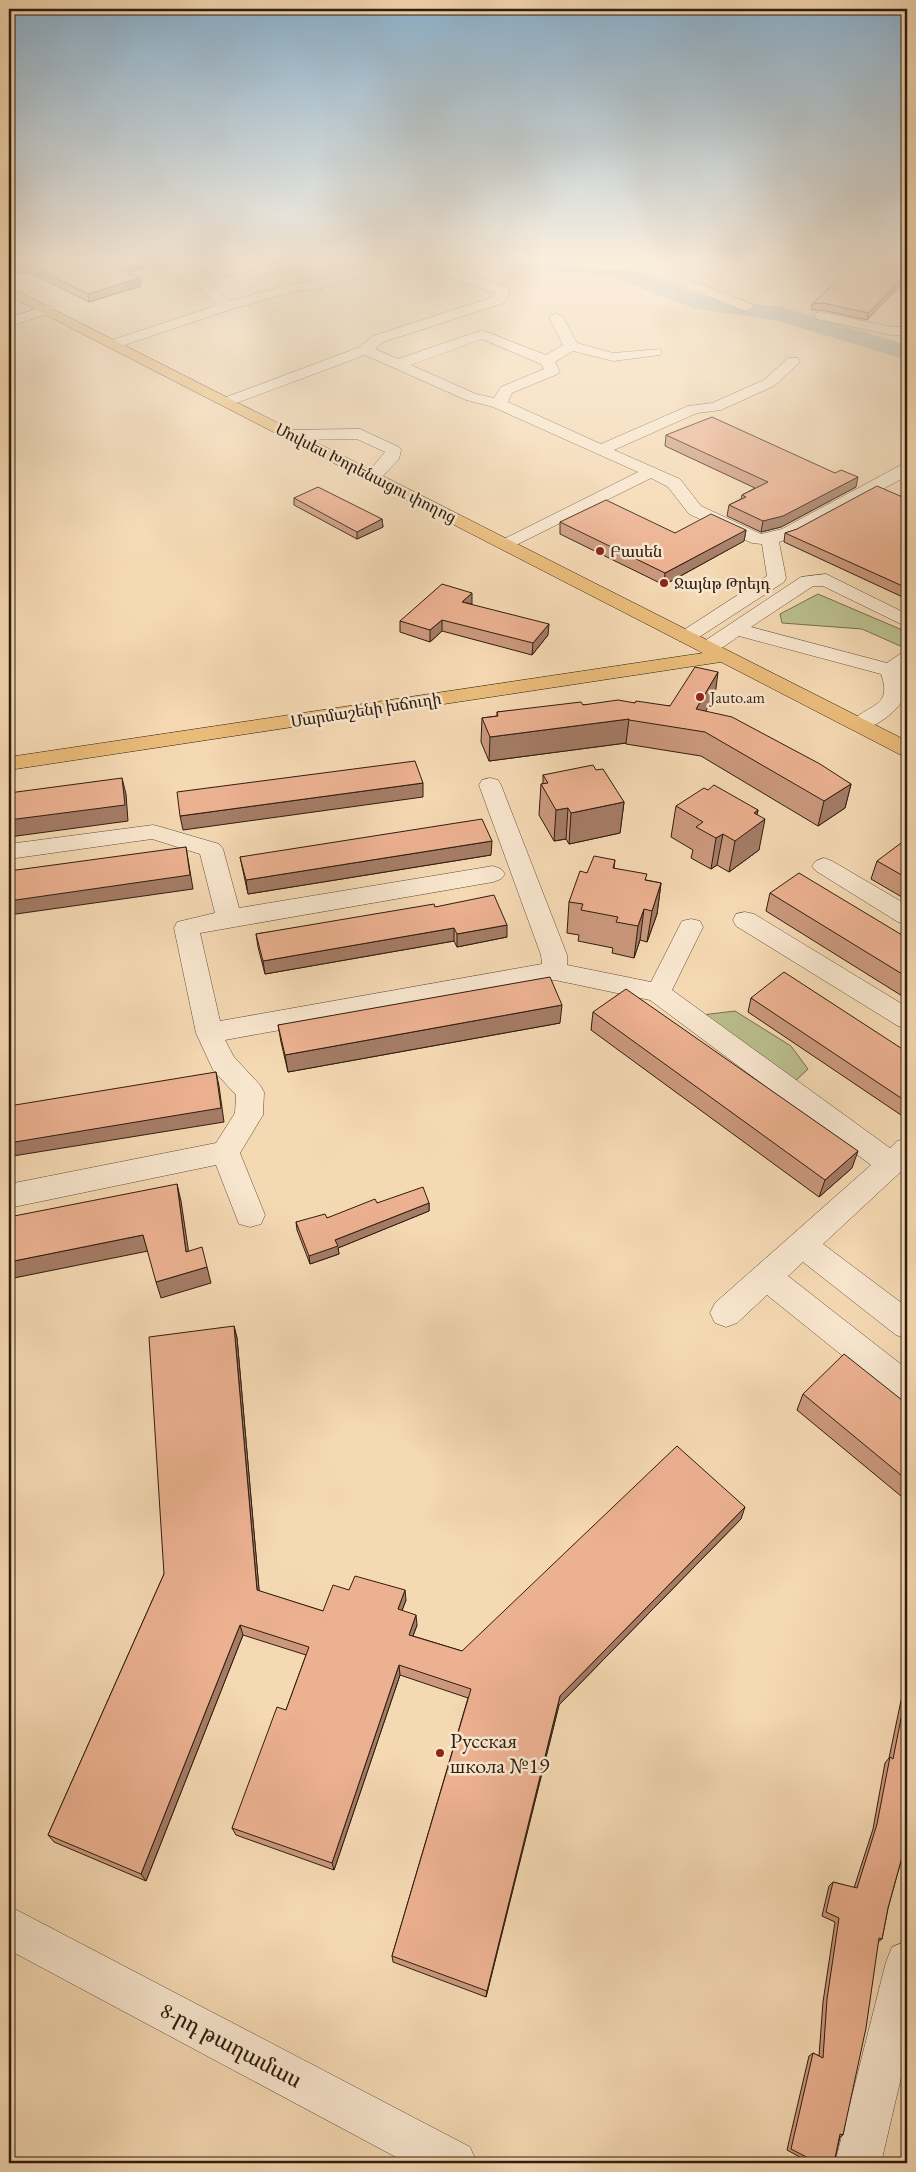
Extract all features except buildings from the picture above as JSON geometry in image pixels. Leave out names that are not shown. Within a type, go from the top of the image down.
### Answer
[{"type":"main road","name":"Մովսես Խորենացու փողոց","points":[[149,362],[907,749]]},
{"type":"main road","name":"Մարմաշենի խճուղի","points":[[9,764],[715,652]]},
{"type":"street","points":[[226,402],[332,362]]},
{"type":"street","points":[[395,362],[471,397],[499,404],[674,483],[695,510],[758,539],[770,539],[788,533],[907,469]]},
{"type":"street","points":[[399,364],[404,362]]},
{"type":"street","points":[[499,404],[506,390],[554,371],[548,362]]},
{"type":"street","points":[[602,449],[694,409],[715,407],[769,383],[792,362]]},
{"type":"street","points":[[292,435],[360,434],[393,450],[393,456],[387,465],[373,476]]},
{"type":"street","points":[[508,544],[650,472]]},
{"type":"street","points":[[686,637],[777,578],[770,539]]},
{"type":"street","points":[[715,652],[736,629],[808,581],[817,579],[826,580],[907,621]]},
{"type":"street","points":[[736,629],[890,670]]},
{"type":"street","points":[[890,670],[907,658]]},
{"type":"street","points":[[860,725],[886,706],[893,698],[896,688],[890,670]]},
{"type":"street","points":[[490,785],[554,955],[555,971]]},
{"type":"street","points":[[9,851],[153,832],[211,849],[229,918]]},
{"type":"street","points":[[824,866],[907,916]]},
{"type":"street","points":[[9,1196],[225,1152],[249,1114],[250,1092],[223,1064],[209,1033],[186,928],[229,918],[493,874]]},
{"type":"street","points":[[745,920],[907,1019]]},
{"type":"street","points":[[658,994],[691,928]]},
{"type":"street","points":[[209,1033],[555,971],[658,994],[899,1157],[726,1313]]},
{"type":"street","points":[[225,1152],[250,1215]]},
{"type":"street","points":[[801,1244],[907,1325]]},
{"type":"street","points":[[766,1276],[907,1388]]},
{"type":"street","name":"8-րդ թաղամաս","points":[[9,1927],[454,2163]]},
{"type":"street","points":[[858,2163],[907,1962]]},
{"type":"green space","points":[[818,594],[907,632],[907,649],[862,629],[782,623],[780,614]]},
{"type":"green space","points":[[735,1011],[791,1046],[808,1069],[788,1088],[702,1015]]},
{"type":"place","name":"Բասեն","points":[[600,551]]},
{"type":"place","name":"Ջայնթ Թրեյդ","points":[[664,583]]},
{"type":"place","name":"Jauto.am","points":[[700,697]]},
{"type":"place","name":"Русская школа №19","points":[[440,1753]]}]
